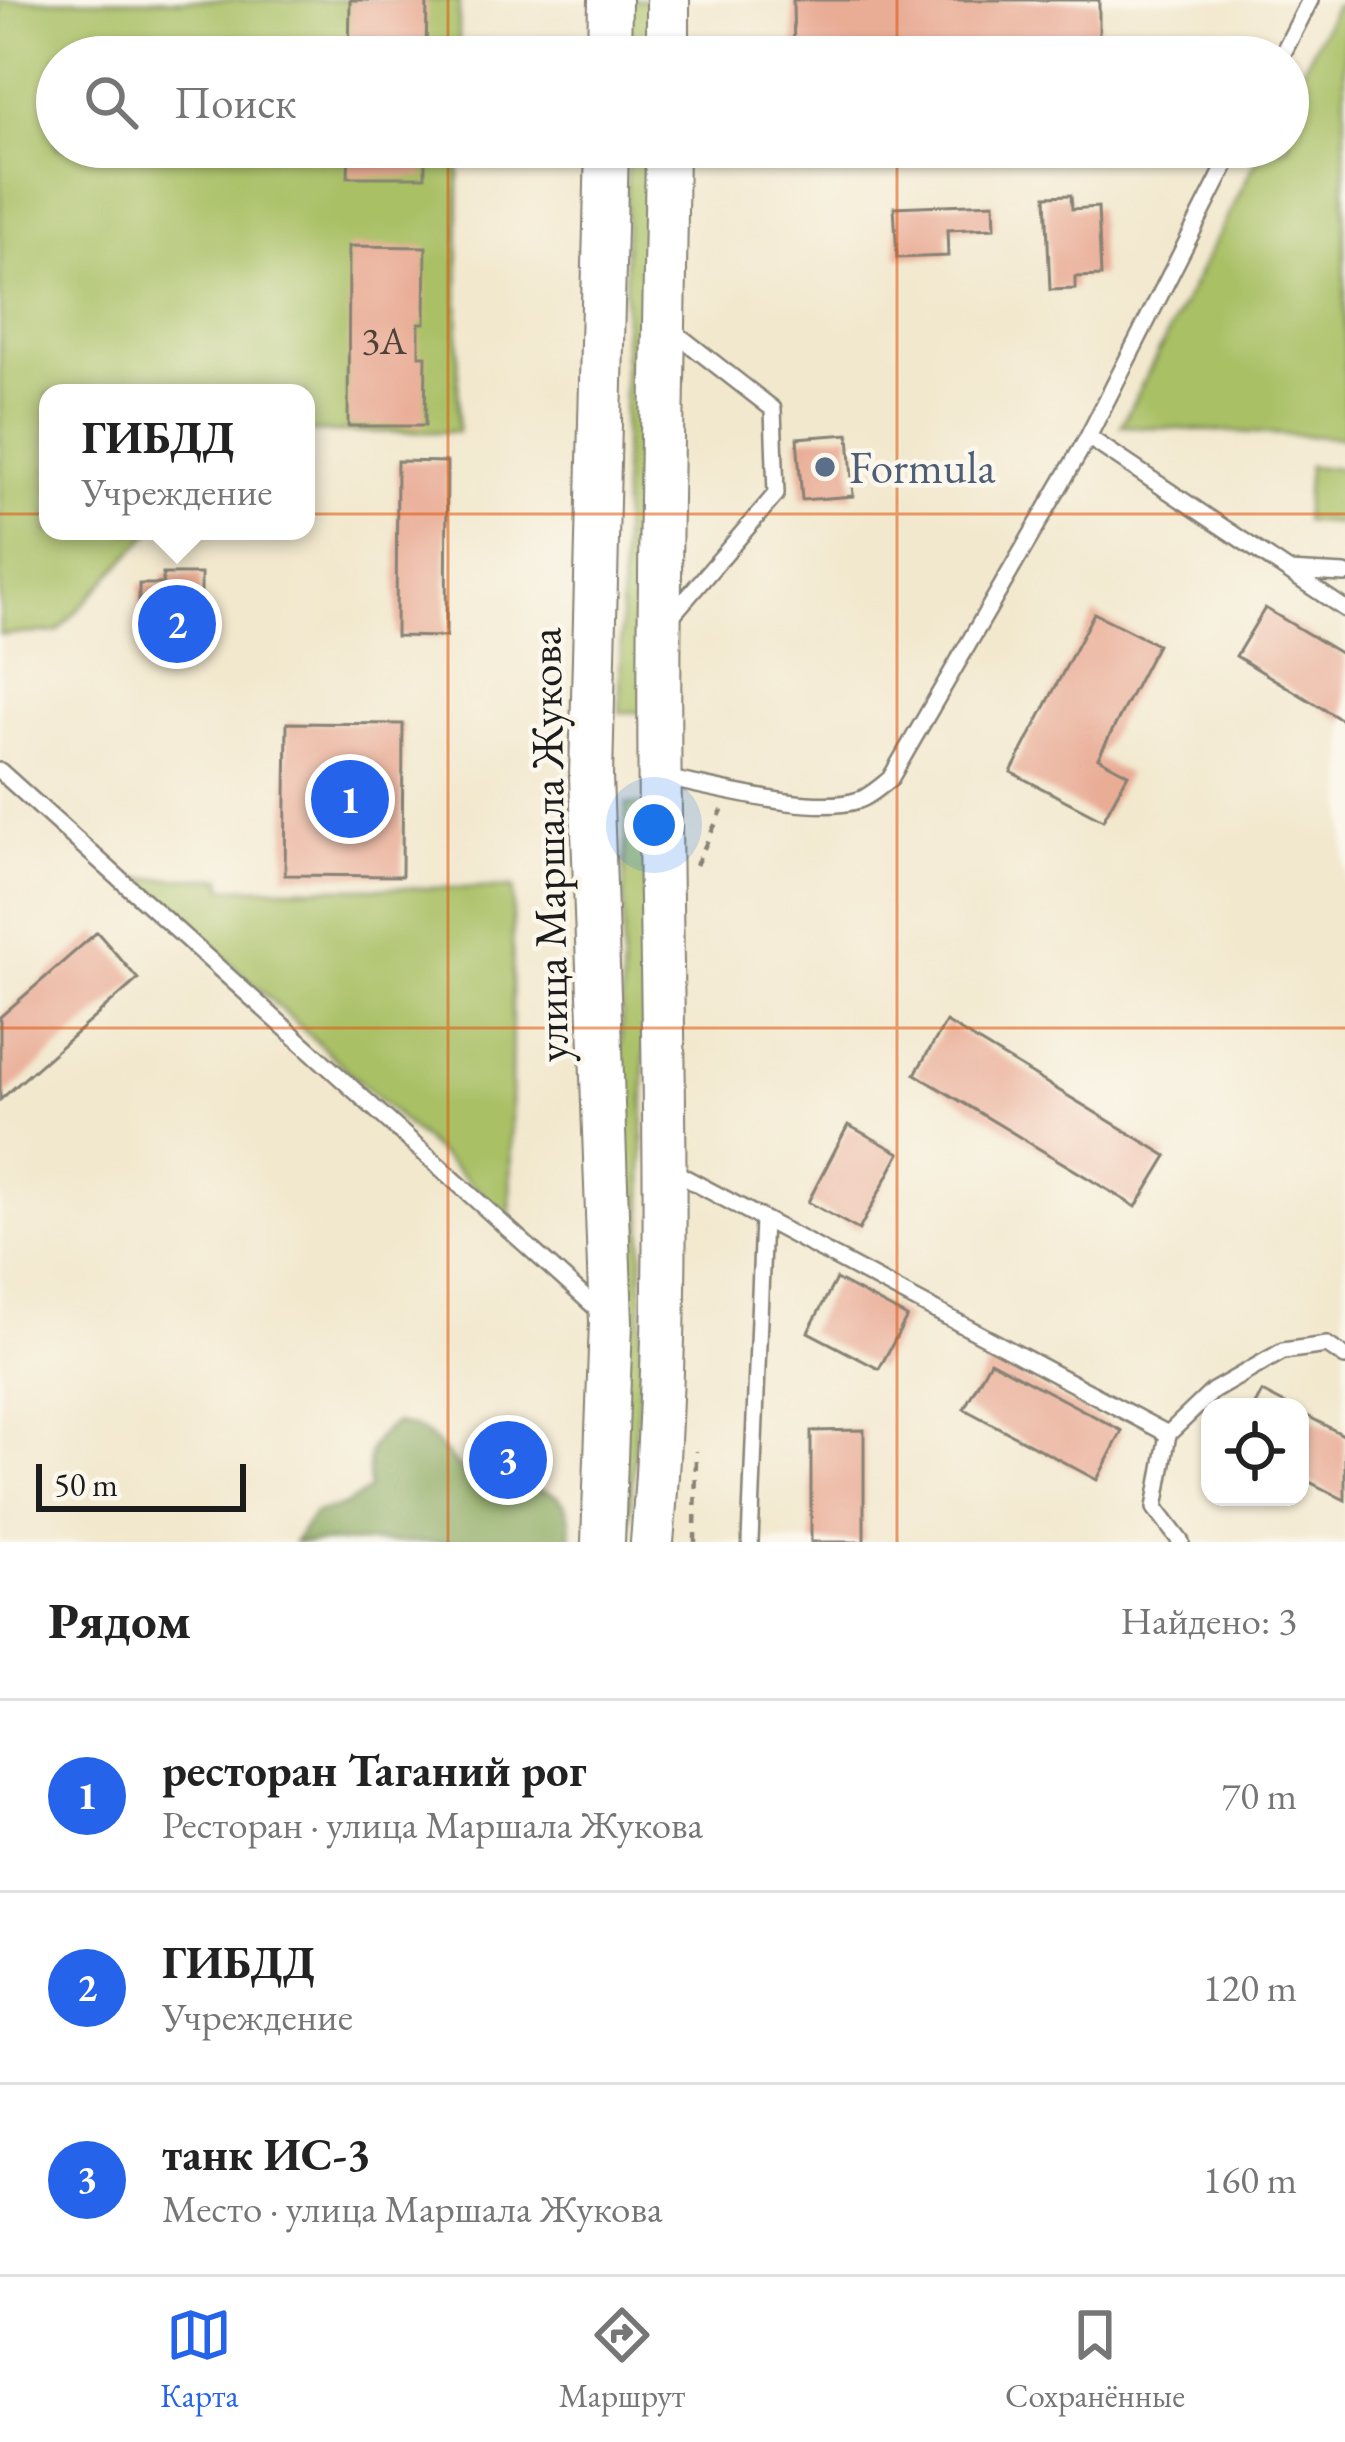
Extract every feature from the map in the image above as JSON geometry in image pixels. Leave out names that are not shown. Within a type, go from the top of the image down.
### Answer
[{"type":"main road","points":[[609,36],[610,0]]},
{"type":"main road","points":[[668,0],[668,36]]},
{"type":"main road","name":"улица Маршала Жукова","points":[[603,1542],[611,1322],[591,776],[606,168]]},
{"type":"main road","points":[[652,1542],[664,1367],[660,821],[680,780],[662,628],[667,168]]},
{"type":"main road","points":[[591,776],[680,780]]},
{"type":"lane","points":[[1292,36],[1310,0]]},
{"type":"lane","points":[[680,780],[730,794],[828,804],[860,800],[890,779],[1088,437],[1224,168]]},
{"type":"lane","points":[[662,628],[776,494],[773,409],[664,325]]},
{"type":"lane","points":[[1088,437],[1345,609]]},
{"type":"lane","points":[[1287,571],[1345,574]]},
{"type":"lane","points":[[0,771],[611,1322]]},
{"type":"lane","points":[[666,1168],[1168,1434]]},
{"type":"lane","points":[[750,1542],[764,1220]]},
{"type":"lane","points":[[1181,1542],[1155,1508],[1168,1434],[1214,1391],[1283,1352],[1327,1345],[1345,1358]]},
{"type":"green space","points":[[0,0],[459,0],[459,36],[36,36],[36,168],[459,168],[458,432],[315,432],[315,384],[39,384],[39,540],[144,540],[57,632],[0,635]]},
{"type":"green space","points":[[624,0],[658,0],[657,36],[623,36]]},
{"type":"green space","points":[[1345,5],[1345,438],[1121,426],[1252,168],[1309,168],[1309,56],[1335,6]]},
{"type":"green space","points":[[627,168],[657,168],[649,712],[620,712]]},
{"type":"green space","points":[[1308,466],[1345,469],[1345,524],[1304,521]]},
{"type":"green space","points":[[626,804],[647,806],[641,1367],[628,1542],[605,1542],[614,1367]]},
{"type":"green space","points":[[222,878],[223,888],[513,888],[510,1219],[139,879]]},
{"type":"green space","points":[[395,1423],[428,1435],[470,1475],[559,1498],[568,1513],[570,1542],[294,1542],[314,1513],[343,1506],[369,1490],[370,1452],[378,1437]]},
{"type":"building","points":[[350,0],[427,0],[426,36],[349,36]]},
{"type":"building","points":[[793,0],[1099,0],[1099,36],[794,36]]},
{"type":"building","points":[[348,168],[425,168],[425,177],[348,177]]},
{"type":"building","points":[[1071,195],[1072,209],[1098,207],[1101,276],[1075,277],[1075,289],[1050,290],[1046,196]]},
{"type":"building","points":[[994,203],[995,228],[947,230],[948,256],[897,258],[894,207]]},
{"type":"building","points":[[349,246],[426,247],[425,323],[419,323],[419,356],[426,356],[425,426],[348,426]]},
{"type":"building","name":"Formula","points":[[849,434],[853,496],[802,500],[797,438]]},
{"type":"building","points":[[397,461],[447,462],[446,637],[396,636]]},
{"type":"building","points":[[163,574],[201,574],[201,636],[139,632],[139,584],[163,584]]},
{"type":"building","points":[[1265,608],[1345,656],[1345,722],[1236,656]]},
{"type":"building","points":[[1094,613],[1157,645],[1098,758],[1128,774],[1103,820],[1011,772]]},
{"type":"building","points":[[287,723],[403,724],[402,876],[285,875]]},
{"type":"building","points":[[97,932],[138,979],[0,1100],[0,1017]]},
{"type":"building","points":[[946,1022],[1167,1156],[1136,1207],[915,1074]]},
{"type":"building","points":[[848,1125],[900,1153],[859,1230],[808,1202]]},
{"type":"building","points":[[836,1279],[907,1317],[879,1369],[808,1332]]},
{"type":"building","points":[[990,1361],[1122,1431],[1097,1480],[964,1409]]},
{"type":"building","points":[[1309,1417],[1345,1436],[1345,1500],[1309,1482]]},
{"type":"building","points":[[864,1430],[864,1542],[811,1542],[811,1431]]},
{"type":"place","name":"Formula","points":[[825,467]]},
{"type":"place","name":"ГИБДД","points":[[177,624]]},
{"type":"place","name":"ресторан Таганий рог","points":[[350,799]]},
{"type":"place","name":"танк ИС-3","points":[[508,1460]]}]
